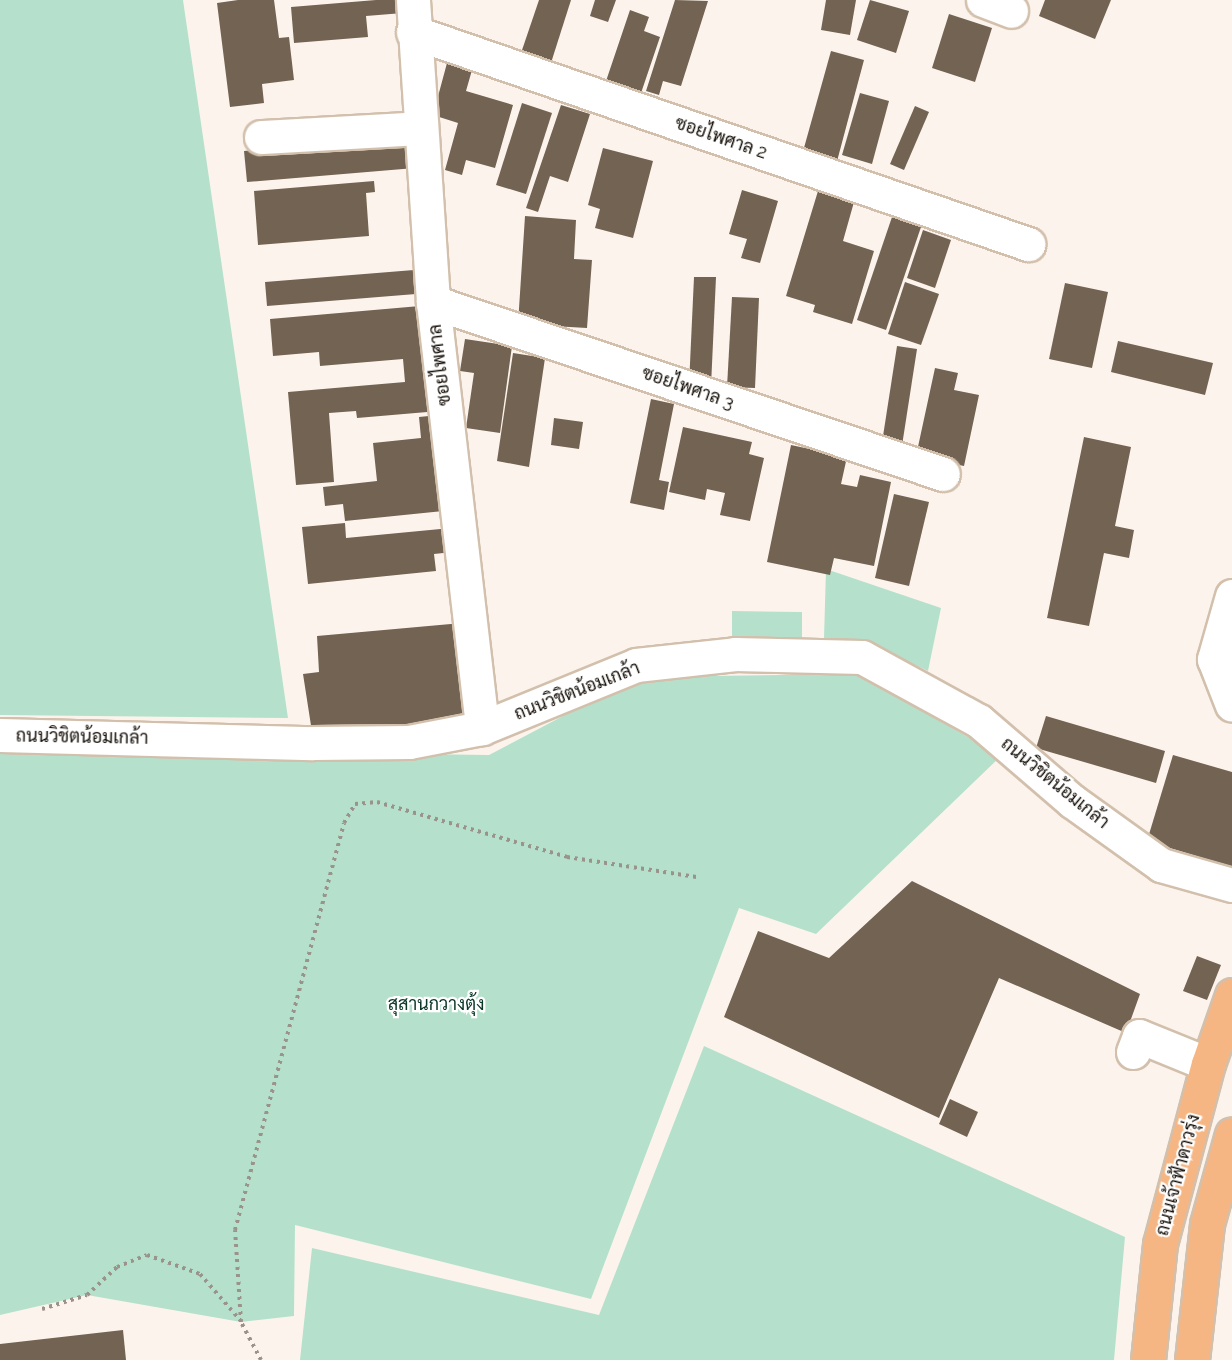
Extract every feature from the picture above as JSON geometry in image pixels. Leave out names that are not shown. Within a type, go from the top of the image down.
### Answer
[{"type":"main road","name":"ถนนเจ้าฟ้าดาวรุ่ง","points":[[1148,1360],[1160,1244],[1225,992]]},
{"type":"main road","points":[[1192,1360],[1207,1224],[1232,1134]]},
{"type":"street","name":"ซอยไพศาล","points":[[413,16],[433,302],[482,728]]},
{"type":"street","name":"ซอยไพศาล 2","points":[[413,16],[1028,244]]},
{"type":"street","points":[[261,137],[421,128]]},
{"type":"street","name":"ซอยไพศาล 3","points":[[433,302],[943,474]]},
{"type":"street","points":[[1232,596],[1214,659],[1232,705]]},
{"type":"street","name":"ถนนวิชิตน้อมเกล้า","points":[[0,735],[337,743],[409,742],[482,728],[636,665],[735,654],[862,657],[979,721],[1072,801],[1161,865],[1232,885]]},
{"type":"street","points":[[1133,1052],[1139,1035],[1208,1064]]},
{"type":"path","points":[[241,1322],[235,1230],[344,823],[355,804],[377,802],[567,857],[696,877]]},
{"type":"path","points":[[42,1309],[87,1295],[117,1267],[147,1255],[200,1274],[241,1322],[261,1360]]},
{"type":"green space","points":[[0,0],[183,0],[288,718],[0,715]]},
{"type":"green space","points":[[826,569],[941,608],[928,671],[866,641],[824,638]]},
{"type":"green space","points":[[732,611],[802,612],[802,648],[732,647]]},
{"type":"green space","name":"สุสานกวางตุ้ง","points":[[858,674],[1001,756],[816,934],[739,908],[591,1299],[295,1225],[294,1316],[241,1322],[87,1295],[0,1315],[0,748],[489,755],[637,677]]},
{"type":"green space","points":[[704,1046],[1125,1237],[1114,1360],[300,1360],[312,1248],[599,1315]]},
{"type":"building","points":[[238,0],[274,0],[279,38],[289,37],[294,80],[262,84],[264,103],[230,107],[217,3]]},
{"type":"building","points":[[401,0],[403,13],[366,16],[368,37],[294,43],[291,7]]},
{"type":"building","points":[[539,0],[571,0],[550,66],[520,56]]},
{"type":"building","points":[[595,0],[616,0],[608,22],[590,16]]},
{"type":"building","points":[[675,0],[708,1],[681,86],[663,81],[659,95],[646,91]]},
{"type":"building","points":[[826,0],[856,0],[850,35],[821,30]]},
{"type":"building","points":[[870,0],[909,11],[896,53],[857,40]]},
{"type":"building","points":[[1045,0],[1111,0],[1095,39],[1039,16]]},
{"type":"building","points":[[630,10],[649,17],[644,31],[660,37],[640,96],[605,84]]},
{"type":"building","points":[[949,14],[992,28],[975,82],[932,68]]},
{"type":"building","points":[[831,51],[864,60],[836,165],[802,155]]},
{"type":"building","points":[[447,63],[472,70],[466,91],[513,105],[495,168],[466,160],[462,175],[445,170],[458,123],[433,115]]},
{"type":"building","points":[[860,93],[889,101],[872,164],[842,155]]},
{"type":"building","points":[[522,103],[552,113],[526,194],[496,185]]},
{"type":"building","points":[[561,105],[590,114],[568,182],[550,176],[538,212],[526,208]]},
{"type":"building","points":[[915,106],[929,112],[904,170],[890,164]]},
{"type":"building","points":[[412,137],[415,168],[247,182],[244,151]]},
{"type":"building","points":[[603,148],[653,161],[633,238],[595,228],[600,209],[588,205]]},
{"type":"building","points":[[374,181],[375,192],[366,193],[369,236],[258,245],[254,191]]},
{"type":"building","points":[[742,190],[778,201],[760,263],[741,258],[747,239],[729,234]]},
{"type":"building","points":[[818,191],[854,202],[843,241],[874,251],[852,324],[813,312],[815,305],[786,296]]},
{"type":"building","points":[[525,216],[576,220],[574,259],[592,260],[587,328],[518,324]]},
{"type":"building","points":[[892,217],[921,227],[886,330],[857,320]]},
{"type":"building","points":[[923,230],[951,240],[935,288],[907,278]]},
{"type":"building","points":[[414,270],[416,294],[267,306],[265,282]]},
{"type":"building","points":[[694,277],[716,277],[711,386],[689,385]]},
{"type":"building","points":[[905,282],[939,294],[921,345],[888,334]]},
{"type":"building","points":[[1065,283],[1108,292],[1092,368],[1049,359]]},
{"type":"building","points":[[732,297],[759,298],[755,388],[727,387]]},
{"type":"building","points":[[420,306],[439,411],[357,418],[356,411],[329,413],[334,482],[296,485],[288,392],[405,382],[403,359],[320,366],[319,352],[273,356],[270,319]]},
{"type":"building","points":[[465,339],[512,346],[500,433],[466,428],[474,373],[460,371]]},
{"type":"building","points":[[1118,341],[1213,363],[1205,395],[1111,372]]},
{"type":"building","points":[[897,346],[917,349],[901,452],[881,449]]},
{"type":"building","points":[[513,353],[545,358],[529,467],[497,461]]},
{"type":"building","points":[[935,368],[958,373],[954,390],[979,395],[964,466],[916,456]]},
{"type":"building","points":[[651,399],[674,404],[659,480],[669,482],[664,510],[630,503]]},
{"type":"building","points":[[439,415],[453,510],[345,521],[343,504],[325,506],[323,487],[377,481],[373,443],[421,438],[419,417]]},
{"type":"building","points":[[554,418],[583,422],[579,449],[551,445]]},
{"type":"building","points":[[683,427],[752,442],[749,454],[764,458],[750,521],[720,515],[725,493],[707,489],[705,500],[669,492]]},
{"type":"building","points":[[1084,437],[1131,447],[1115,526],[1134,530],[1129,558],[1104,553],[1089,626],[1047,618]]},
{"type":"building","points":[[791,445],[847,457],[841,484],[857,487],[860,475],[891,482],[874,566],[834,558],[830,575],[767,562]]},
{"type":"building","points":[[894,494],[929,502],[909,586],[875,578]]},
{"type":"building","points":[[345,523],[346,538],[451,528],[453,552],[434,554],[436,571],[308,584],[302,527]]},
{"type":"building","points":[[462,623],[470,719],[312,732],[303,674],[319,672],[317,636]]},
{"type":"building","points":[[1046,716],[1165,751],[1156,783],[1036,748]]},
{"type":"building","points":[[1173,755],[1232,772],[1232,867],[1147,841]]},
{"type":"building","points":[[912,881],[1140,994],[1126,1033],[999,978],[939,1118],[724,1017],[758,931],[829,958]]},
{"type":"building","points":[[1197,956],[1221,965],[1207,1000],[1183,991]]},
{"type":"building","points":[[950,1099],[978,1112],[967,1137],[939,1124]]},
{"type":"building","points":[[123,1330],[126,1360],[0,1360],[0,1344]]}]
